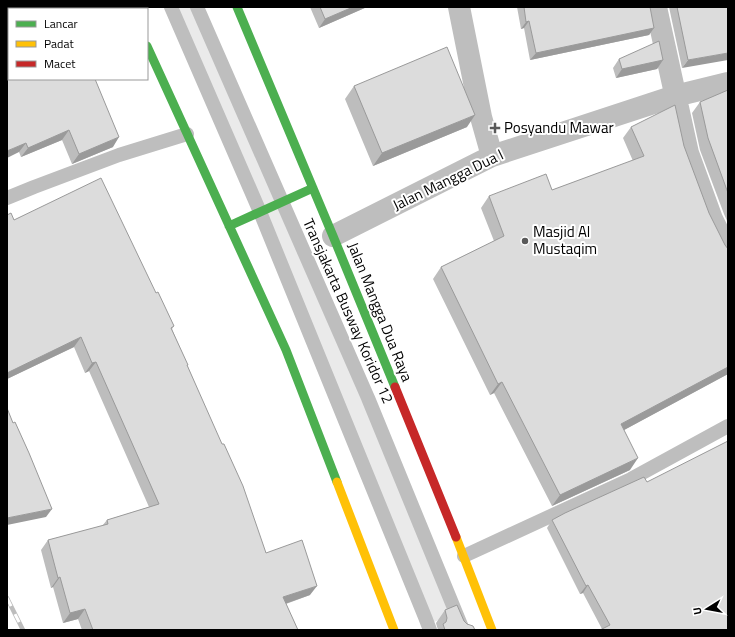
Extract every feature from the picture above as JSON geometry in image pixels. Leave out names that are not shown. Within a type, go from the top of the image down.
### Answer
[{"type":"main road","name":"Jalan Mangga Dua Raya","points":[[237,7],[333,236],[464,556],[492,630]]},
{"type":"main road","points":[[148,48],[286,350],[394,630]]},
{"type":"main road","points":[[229,226],[313,188]]},
{"type":"street","points":[[459,7],[481,117],[492,156]]},
{"type":"street","points":[[656,7],[688,153],[712,219],[728,251]]},
{"type":"street","name":"Jalan Mangga Dua I","points":[[333,236],[492,156],[675,96],[728,83]]},
{"type":"lane","points":[[171,7],[260,212],[430,630]]},
{"type":"lane","name":"Transjakarta Busway Koridor 12","points":[[197,7],[368,398],[463,630]]},
{"type":"lane","points":[[7,198],[119,155],[187,134]]},
{"type":"lane","points":[[464,556],[631,479],[728,426]]},
{"type":"shaded area","points":[[171,7],[198,7],[456,613],[429,624]]},
{"type":"building","points":[[7,7],[59,7],[8,8],[8,80],[95,80],[119,137],[79,154],[69,130],[28,148],[26,143],[7,151]]},
{"type":"building","points":[[320,7],[353,7],[325,19]]},
{"type":"building","points":[[524,7],[650,7],[654,28],[536,53],[529,21],[526,22]]},
{"type":"building","points":[[677,7],[728,7],[728,53],[688,60]]},
{"type":"building","points":[[659,41],[663,60],[622,69],[619,59]]},
{"type":"building","points":[[447,47],[475,115],[382,153],[354,86]]},
{"type":"building","points":[[728,90],[728,193],[708,138],[700,102]]},
{"type":"building","points":[[675,105],[684,146],[709,213],[728,249],[728,367],[621,424],[638,458],[560,495],[502,382],[498,384],[441,267],[504,236],[489,196],[546,174],[552,190],[644,156],[631,127]]},
{"type":"building","points":[[101,178],[156,293],[158,292],[174,326],[171,328],[222,444],[224,444],[243,486],[266,553],[302,540],[317,586],[283,597],[298,630],[93,630],[85,609],[70,613],[60,577],[58,578],[48,540],[108,524],[107,520],[159,504],[96,362],[92,363],[81,337],[7,373],[7,215],[11,213],[14,220]]},
{"type":"building","points":[[7,408],[29,453],[52,509],[7,518]]},
{"type":"building","points":[[728,441],[728,630],[600,630],[610,625],[588,585],[586,586],[552,520],[644,477],[647,482]]},
{"type":"building","points":[[457,605],[464,621],[473,626],[475,630],[445,630],[443,624],[446,622],[447,618],[445,610]]},
{"type":"railway","points":[[7,598],[23,630]]},
{"type":"traffic: fast","points":[[237,7],[395,387]]},
{"type":"traffic: fast","points":[[148,48],[286,350],[337,482]]},
{"type":"traffic: fast","points":[[229,226],[313,188]]},
{"type":"traffic: slow","points":[[337,482],[394,630]]},
{"type":"traffic: slow","points":[[456,537],[492,630]]},
{"type":"traffic: jam","points":[[395,387],[456,537]]},
{"type":"place","name":"Posyandu Mawar","points":[[495,128]]},
{"type":"place","name":"Masjid Al Mustaqim","points":[[525,241]]}]
